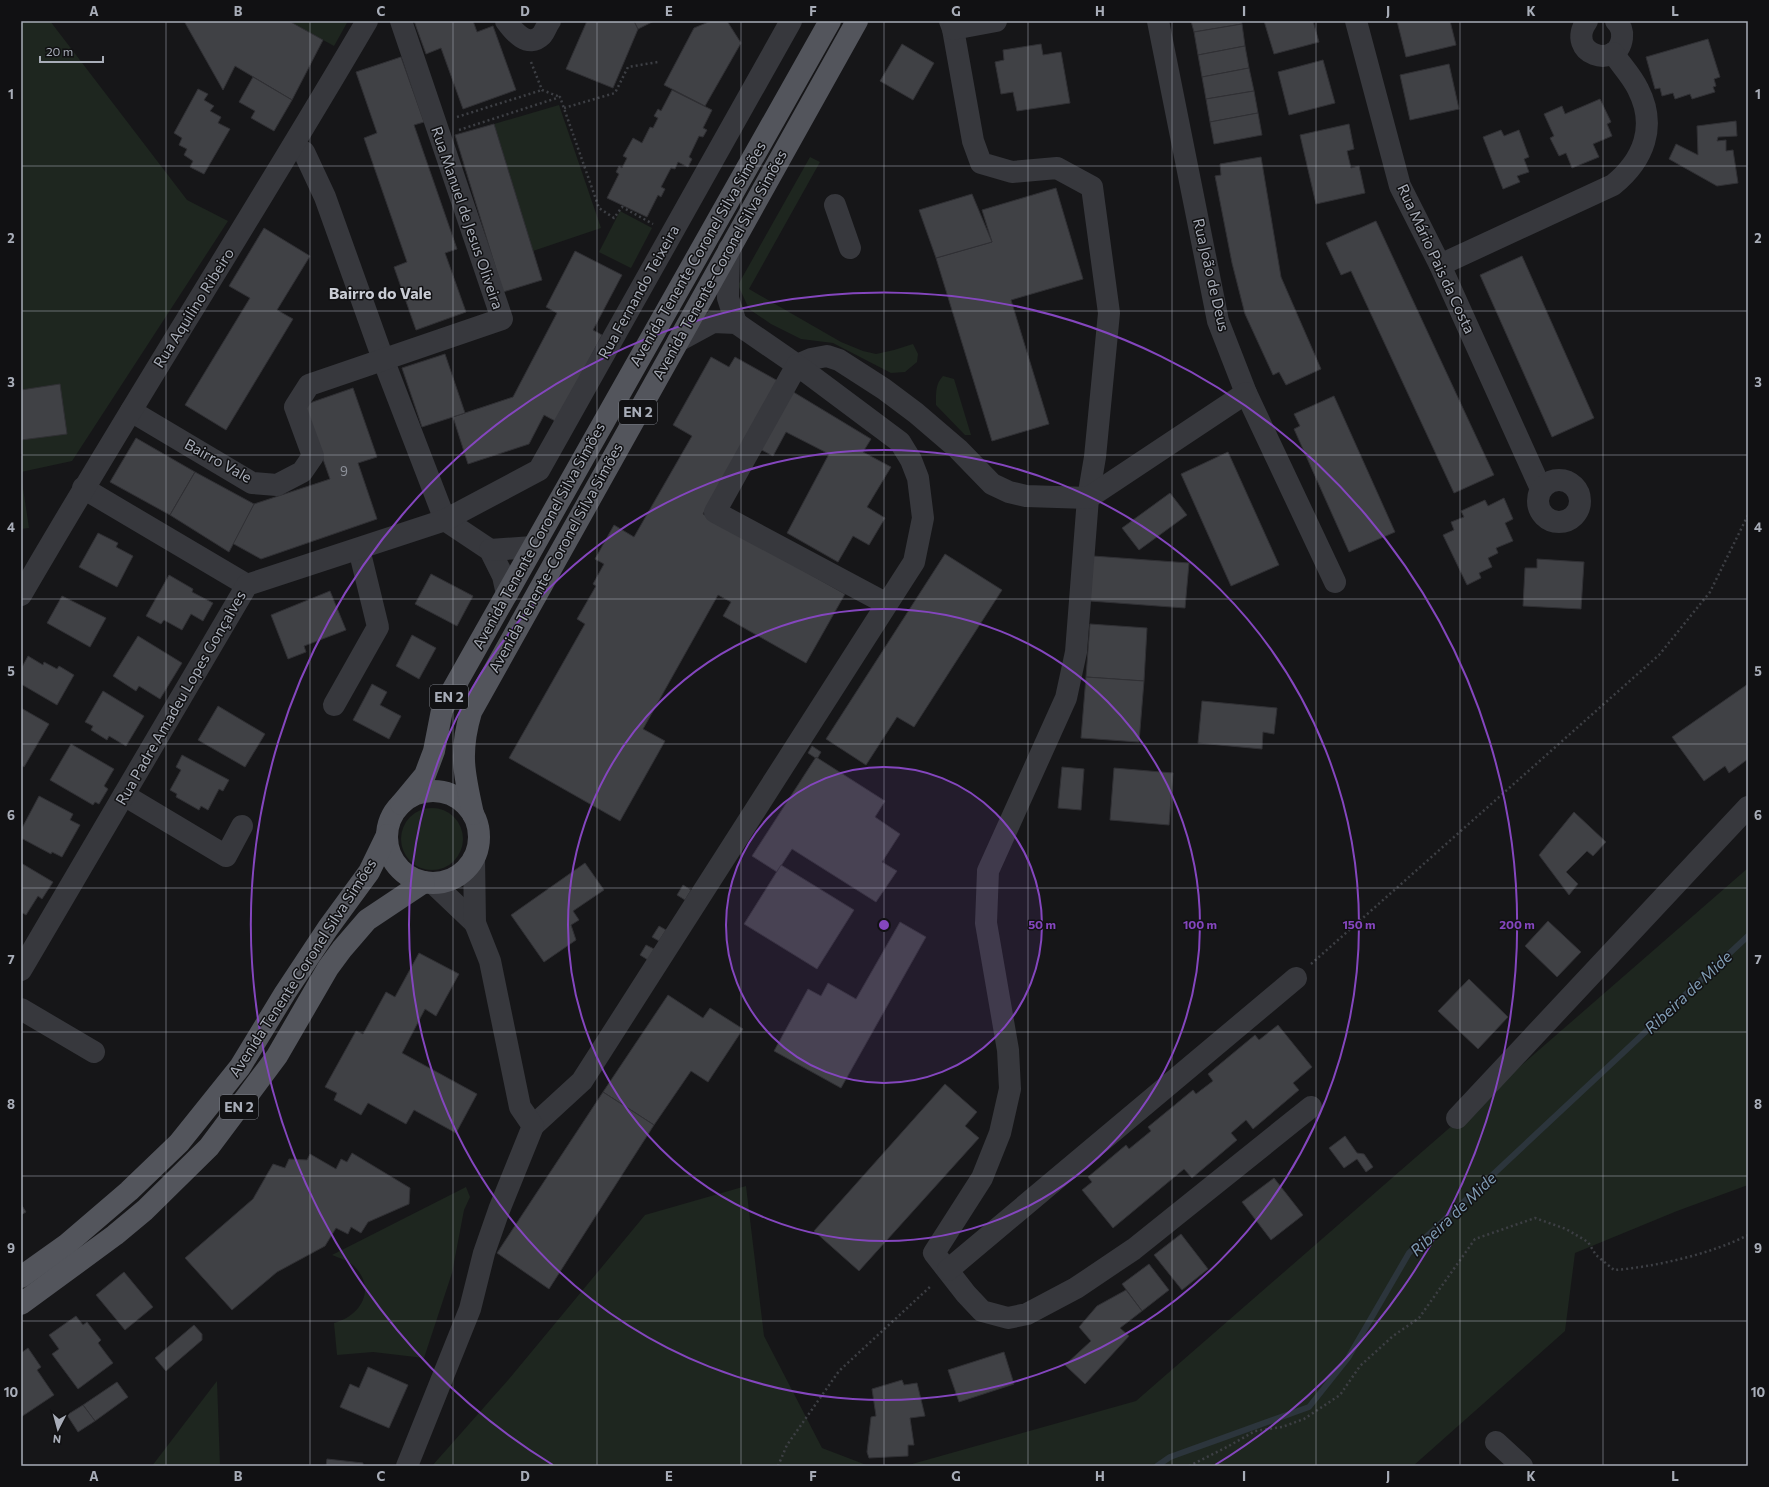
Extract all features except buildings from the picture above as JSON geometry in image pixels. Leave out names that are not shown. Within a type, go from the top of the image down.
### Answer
[{"type":"main road","name":"Avenida Tenente Coronel Silva Simões","points":[[401,804],[425,775],[434,751],[442,710],[830,21]]},
{"type":"main road","name":"Avenida Tenente-Coronel Silva Simões","points":[[473,814],[463,758],[464,735],[470,712],[857,21]]},
{"type":"main road","name":"EN 2","points":[[21,1304],[115,1236],[145,1210],[209,1147],[277,1056],[328,968],[367,920],[429,883],[452,879],[464,870],[474,858],[478,844],[478,829],[473,814],[464,804],[452,796],[440,792],[426,791],[412,796],[401,804],[393,813],[386,835],[390,854],[401,870],[412,878],[429,883]]},
{"type":"main road","name":"Avenida Tenente Coronel Silva Simões","points":[[21,1277],[66,1245],[129,1191],[179,1143],[240,1067],[319,941],[369,872],[386,835]]},
{"type":"street","name":"Rua Aquilino Ribeiro","points":[[21,595],[83,488],[293,147],[367,21]]},
{"type":"street","name":"Rua Manuel de Jesus Oliveira","points":[[383,359],[502,320],[401,21]]},
{"type":"street","points":[[506,21],[523,39],[531,40],[542,35],[550,21]]},
{"type":"street","name":"Rua Fernando Teixeira","points":[[446,520],[539,470],[791,21]]},
{"type":"street","points":[[996,21],[951,25],[973,141],[981,163],[1012,172],[1057,168],[1092,187],[1109,313],[1095,457],[1088,498],[1076,652],[1066,698],[988,871],[986,923],[1008,1050],[1010,1089],[1000,1133],[982,1178],[934,1253],[966,1294],[982,1311],[1008,1318],[1027,1314],[1076,1288],[1134,1249],[1311,1107]]},
{"type":"street","name":"Rua João de Deus","points":[[1158,21],[1218,321],[1246,393],[1335,582]]},
{"type":"street","name":"Rua Mário Pais da Costa","points":[[1356,21],[1400,186],[1440,266],[1541,489]]},
{"type":"street","points":[[1587,21],[1581,33],[1584,46],[1594,55],[1607,56],[1613,53],[1622,42],[1623,36],[1621,28],[1616,21]]},
{"type":"street","points":[[1440,266],[1613,185],[1624,177],[1640,155],[1645,143],[1647,128],[1643,101],[1638,88],[1613,53]]},
{"type":"street","points":[[293,147],[304,152],[325,197],[383,359],[446,520],[490,550],[503,576],[507,594]]},
{"type":"street","points":[[835,205],[850,248]]},
{"type":"street","points":[[729,249],[728,298],[736,323]]},
{"type":"street","points":[[407,1466],[470,1308],[484,1253],[499,1210],[533,1126],[582,1081],[914,562],[923,518],[918,478],[900,442],[797,365],[736,323],[713,322],[678,341]]},
{"type":"street","points":[[887,604],[715,512],[797,365],[811,359],[827,356],[839,360],[884,389],[916,413],[958,449],[992,484],[1009,492],[1026,496],[1088,498],[1246,393]]},
{"type":"street","name":"Bairro Vale","points":[[131,411],[252,483],[277,485],[302,472],[313,456],[295,407],[309,386],[383,359]]},
{"type":"street","points":[[83,488],[247,585]]},
{"type":"street","name":"Rua Padre Amadeu Lopes Gonçalves","points":[[21,970],[247,585],[446,520]]},
{"type":"street","points":[[490,550],[533,547]]},
{"type":"street","points":[[334,706],[378,627],[359,549]]},
{"type":"street","points":[[124,795],[226,856],[242,826]]},
{"type":"street","points":[[1457,1118],[1748,807]]},
{"type":"street","points":[[474,858],[475,923],[490,961],[520,1107],[533,1126]]},
{"type":"street","points":[[429,883],[475,923]]},
{"type":"street","points":[[948,1270],[1296,978]]},
{"type":"street","points":[[21,1009],[94,1052]]},
{"type":"street","points":[[1496,1442],[1522,1466]]},
{"type":"path","points":[[523,39],[542,90]]},
{"type":"path","points":[[564,108],[615,92],[628,67],[658,62]]},
{"type":"path","points":[[438,130],[542,90],[560,97],[599,208],[614,218],[622,207],[671,234]]},
{"type":"path","points":[[438,130],[560,97]]},
{"type":"path","points":[[1296,978],[1484,813],[1659,655],[1710,592],[1748,515]]},
{"type":"path","points":[[1189,1466],[1255,1431],[1282,1427],[1304,1419],[1340,1395],[1360,1366],[1393,1336],[1419,1318],[1475,1239],[1535,1218],[1566,1229],[1588,1242],[1596,1255],[1614,1270],[1638,1268],[1712,1249],[1748,1235]]},
{"type":"path","points":[[778,1466],[787,1445],[840,1371],[948,1270]]},
{"type":"shaded area","points":[[21,21],[50,21],[187,200],[228,221],[72,461],[21,472]]},
{"type":"shaded area","points":[[289,21],[348,21],[334,46]]},
{"type":"shaded area","points":[[559,105],[601,228],[533,251],[494,124]]},
{"type":"shaded area","points":[[810,157],[820,162],[749,289],[841,342],[863,351],[876,354],[913,344],[918,354],[917,362],[905,372],[891,373],[833,343],[801,339],[771,324],[749,309],[738,285]]},
{"type":"shaded area","points":[[620,211],[652,228],[631,268],[599,252]]},
{"type":"shaded area","points":[[943,376],[954,379],[971,435],[965,435],[936,405],[937,386]]},
{"type":"shaded area","points":[[21,475],[29,528],[21,529]]},
{"type":"shaded area","points":[[426,808],[438,808],[454,817],[461,827],[463,839],[461,851],[454,861],[438,870],[426,870],[415,865],[406,856],[401,845],[401,833],[406,822],[415,813]]},
{"type":"shaded area","points":[[1748,868],[1748,1185],[1677,1211],[1575,1253],[1565,1331],[1413,1466],[905,1466],[1136,1401]]},
{"type":"shaded area","points":[[746,1186],[764,1336],[822,1448],[869,1466],[432,1466],[509,1379],[645,1215]]},
{"type":"shaded area","points":[[466,1187],[470,1197],[464,1210],[452,1273],[424,1358],[373,1352],[337,1355],[334,1323],[352,1314],[358,1308],[363,1300],[365,1292],[361,1275],[354,1266],[332,1255]]},
{"type":"shaded area","points":[[217,1381],[220,1466],[152,1466]]},
{"type":"waterway","name":"Ribeira de Mide","points":[[1157,1466],[1170,1457],[1309,1407],[1348,1358],[1409,1253],[1748,936]]},
{"type":"district","name":"Bairro do Vale","points":[[380,293]]}]
